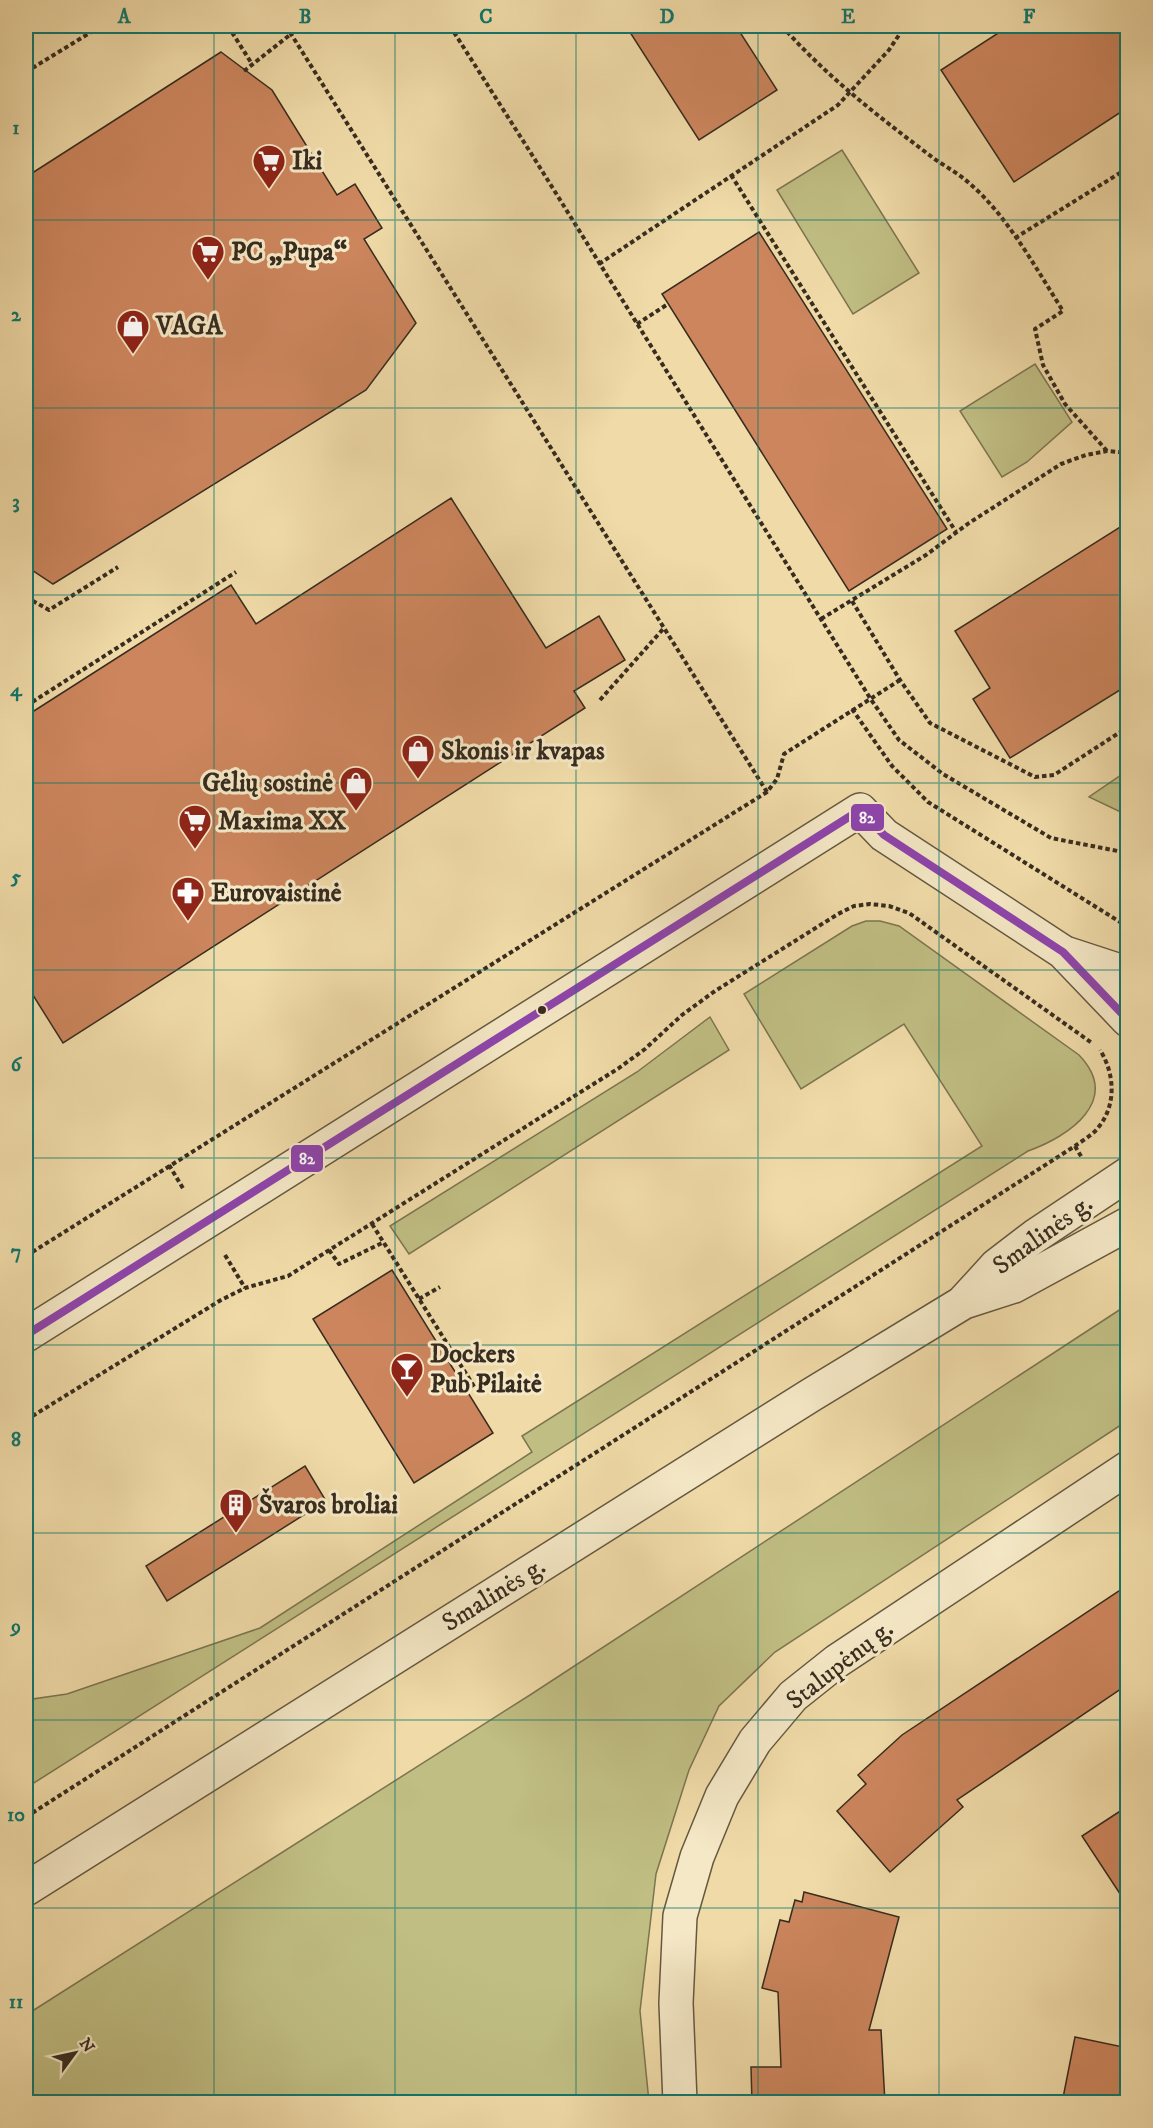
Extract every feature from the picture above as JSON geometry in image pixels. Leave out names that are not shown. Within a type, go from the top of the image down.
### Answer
[{"type":"street","points":[[26,1335],[860,810],[884,835],[1063,952],[1128,1020]]},
{"type":"street","points":[[1063,952],[1128,975]]},
{"type":"street","name":"Smalinės g.","points":[[964,1302],[997,1265],[1035,1236],[1128,1174]]},
{"type":"street","name":"Smalinės g.","points":[[26,1889],[964,1302],[1014,1286],[1128,1224]]},
{"type":"street","name":"Stalupėnų g.","points":[[680,2103],[676,2003],[680,1916],[697,1857],[722,1796],[755,1741],[793,1696],[837,1661],[1128,1468]]},
{"type":"path","points":[[26,72],[101,26]]},
{"type":"path","points":[[228,26],[252,64]]},
{"type":"path","points":[[286,26],[767,792]]},
{"type":"path","points":[[450,26],[870,698],[899,740],[943,774],[1051,838],[1128,853]]},
{"type":"path","points":[[782,26],[800,47],[848,92],[969,183],[999,214],[1063,311],[1035,329],[1043,365],[1065,404],[1107,451]]},
{"type":"path","points":[[599,264],[838,105],[889,50],[905,26]]},
{"type":"path","points":[[244,71],[291,34]]},
{"type":"path","points":[[1015,238],[1128,168]]},
{"type":"path","points":[[731,175],[956,532]]},
{"type":"path","points":[[637,324],[668,304]]},
{"type":"path","points":[[821,619],[926,555],[956,532],[1061,464],[1086,455],[1107,451],[1119,452],[1128,456]]},
{"type":"path","points":[[26,597],[49,610],[118,567]]},
{"type":"path","points":[[26,706],[236,572]]},
{"type":"path","points":[[852,600],[900,680],[930,723],[1035,777],[1054,775],[1128,727]]},
{"type":"path","points":[[600,700],[664,628]]},
{"type":"path","points":[[26,1256],[767,792],[777,779],[784,754],[900,680]]},
{"type":"path","points":[[852,709],[892,766],[928,802],[1128,927]]},
{"type":"path","points":[[26,1420],[221,1300],[245,1288],[288,1276],[372,1224],[619,1068],[645,1049],[682,1015],[715,991],[854,906],[889,906],[909,913],[1100,1050],[1111,1074],[1112,1093],[1108,1112],[1097,1129],[1075,1146],[26,1817]]},
{"type":"path","points":[[372,1224],[476,1388]]},
{"type":"path","points":[[329,1250],[339,1264],[384,1242]]},
{"type":"path","points":[[419,1299],[440,1287]]},
{"type":"shaded area","points":[[842,150],[919,273],[853,314],[777,190]]},
{"type":"shaded area","points":[[1035,364],[1072,422],[1027,462],[1002,477],[960,411]]},
{"type":"shaded area","points":[[1127,771],[1127,815],[1089,797]]},
{"type":"shaded area","points":[[866,921],[880,921],[899,926],[1079,1055],[1091,1071],[1095,1087],[1093,1101],[1074,1126],[1060,1136],[1028,1151],[26,1788],[26,1700],[67,1694],[260,1628],[532,1452],[522,1436],[982,1146],[904,1024],[801,1089],[744,994],[852,926]]},
{"type":"shaded area","points":[[710,1017],[729,1050],[409,1254],[390,1226],[637,1072]]},
{"type":"shaded area","points":[[1127,1305],[1127,1421],[775,1652],[719,1706],[689,1770],[656,1874],[640,2011],[649,2102],[26,2102],[26,2015],[530,1695]]},
{"type":"building","points":[[626,26],[736,26],[777,90],[699,140]]},
{"type":"building","points":[[1009,26],[1127,26],[1127,108],[1014,182],[941,70]]},
{"type":"building","name":"PC „Pupa“","points":[[221,52],[272,90],[337,195],[355,184],[382,228],[364,239],[416,323],[366,390],[53,584],[26,566],[26,177]]},
{"type":"building","points":[[759,232],[947,529],[849,591],[662,294]]},
{"type":"building","name":"Maxima XX","points":[[451,498],[546,648],[599,616],[625,660],[574,691],[585,708],[63,1043],[26,984],[26,716],[231,585],[256,624]]},
{"type":"building","points":[[1128,522],[1128,685],[1010,758],[973,699],[990,688],[955,631]]},
{"type":"building","name":"Dockers Pub Pilaitė","points":[[392,1270],[493,1433],[414,1483],[313,1319]]},
{"type":"building","name":"Švaros broliai","points":[[305,1466],[326,1501],[167,1601],[146,1566]]},
{"type":"building","points":[[1128,1585],[1128,1684],[957,1800],[963,1807],[890,1872],[837,1811],[866,1784],[858,1775],[902,1735]]},
{"type":"building","points":[[1128,1806],[1128,1906],[1082,1836]]},
{"type":"building","points":[[804,1892],[899,1917],[869,2030],[881,2030],[885,2103],[752,2103],[751,2067],[781,2067],[778,1992],[762,1988],[780,1920],[789,1922],[795,1900],[802,1902]]},
{"type":"building","points":[[1075,2037],[1128,2048],[1128,2103],[1062,2103]]},
{"type":"transit line","name":"82","points":[[26,1335],[860,810],[884,835],[1063,952],[1128,1020]]},
{"type":"place","name":"Iki","points":[[269,190]]},
{"type":"place","name":"PC „Pupa“","points":[[208,281]]},
{"type":"place","name":"VAGA","points":[[133,355]]},
{"type":"place","name":"Skonis ir kvapas","points":[[418,780]]},
{"type":"place","name":"Gėlių sostinė","points":[[356,812]]},
{"type":"place","name":"Maxima XX","points":[[195,850]]},
{"type":"place","name":"Eurovaistinė","points":[[188,922]]},
{"type":"place","name":"Dockers Pub Pilaitė","points":[[407,1398]]},
{"type":"place","name":"Švaros broliai","points":[[236,1534]]}]
